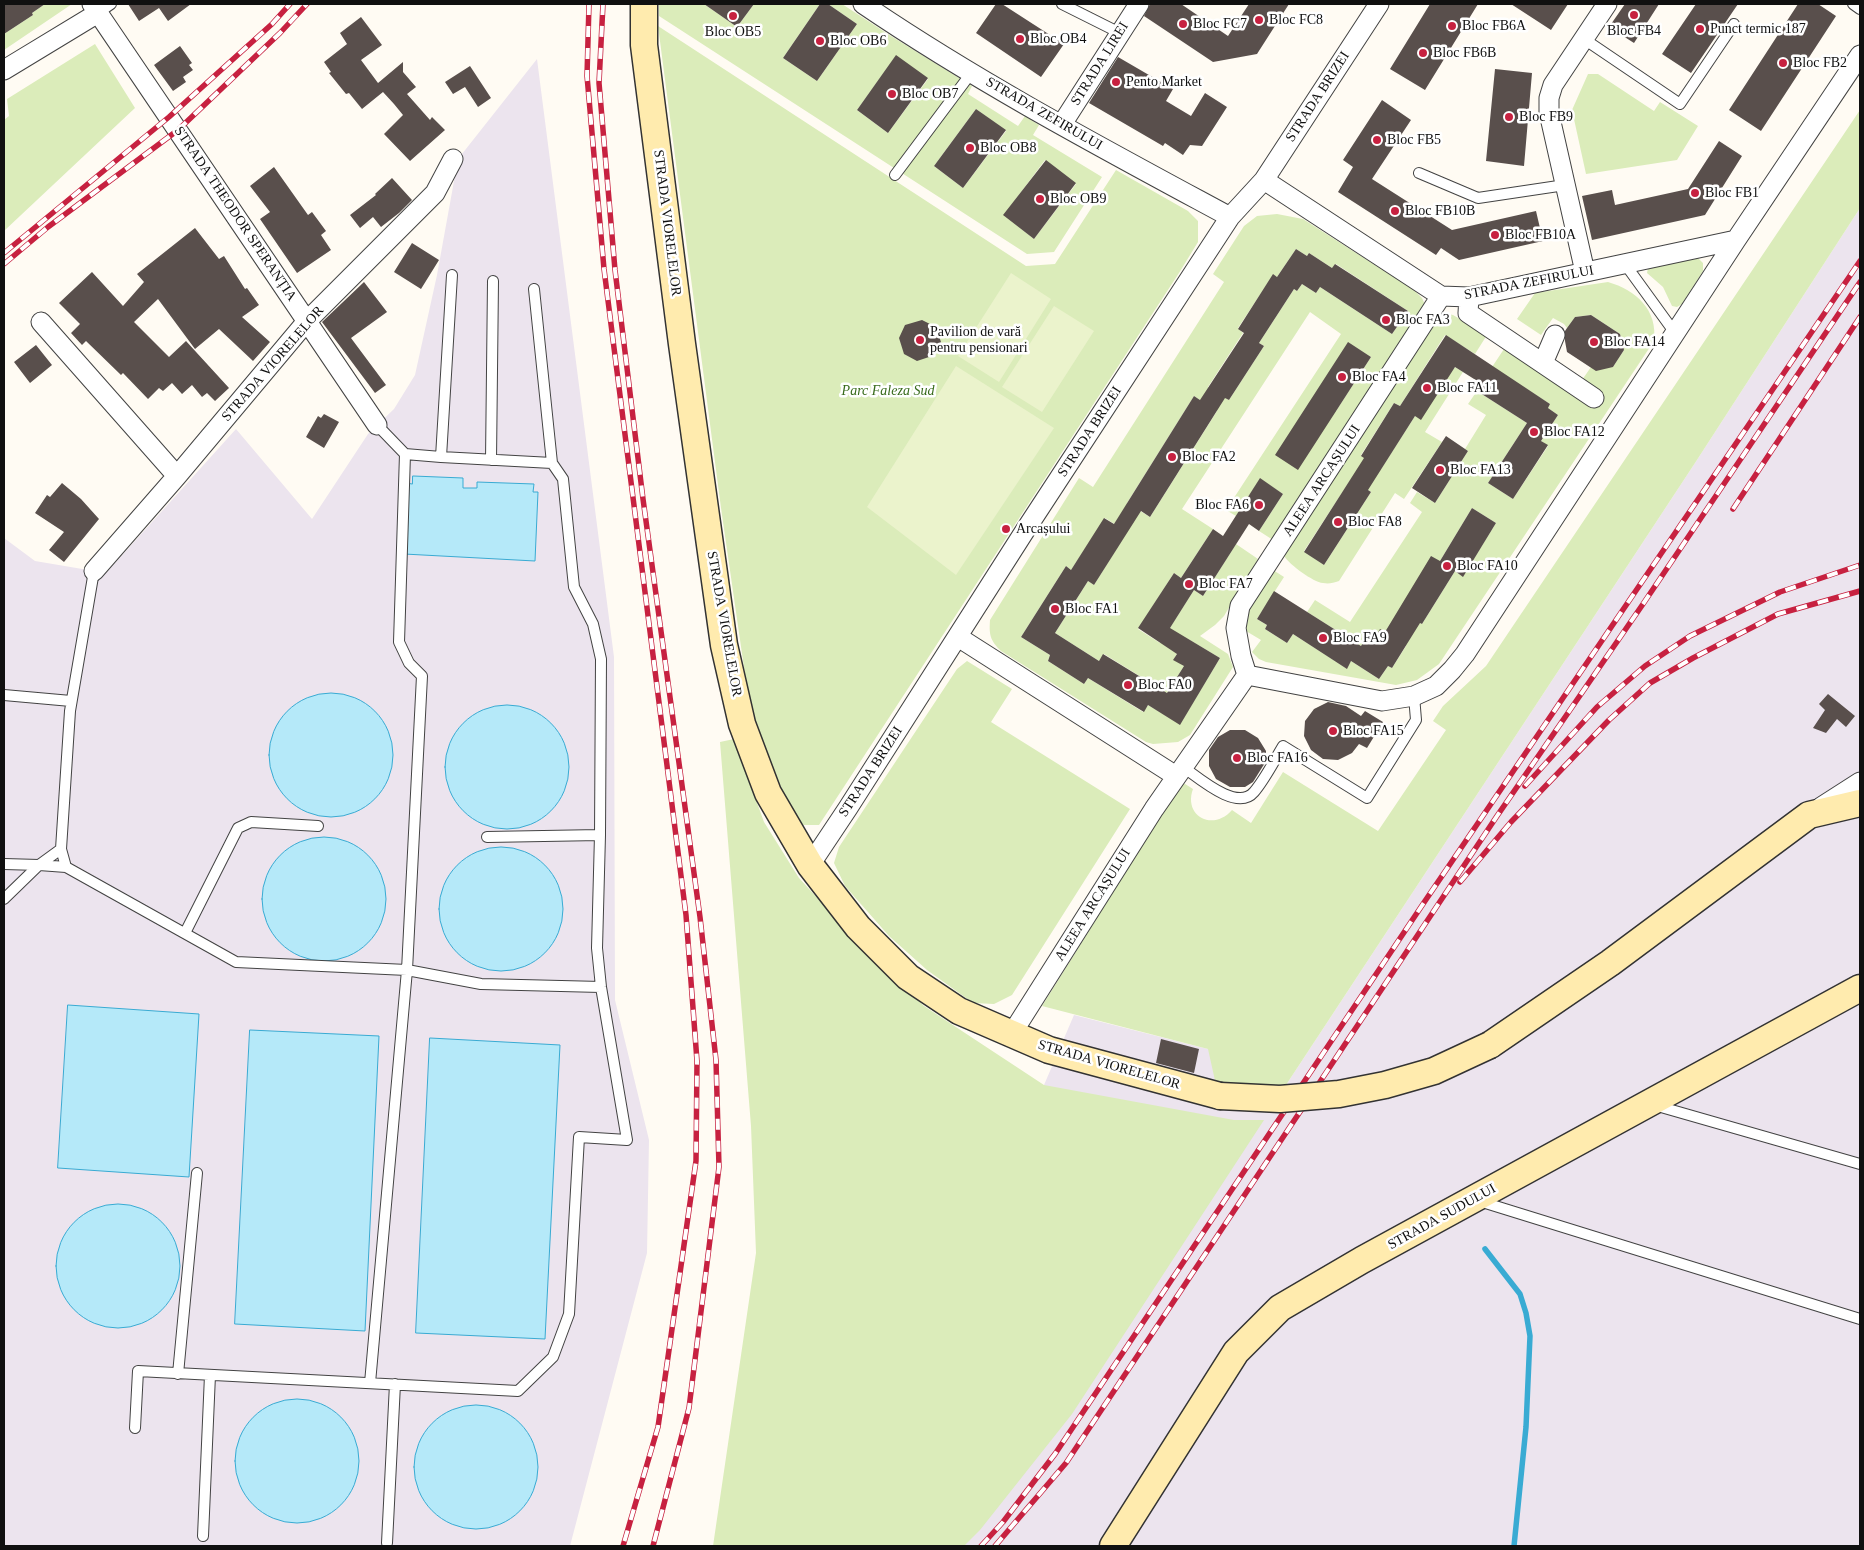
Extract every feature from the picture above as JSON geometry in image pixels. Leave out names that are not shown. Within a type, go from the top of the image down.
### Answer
[{"type":"street","name":"STRADA VIORELELOR","points":[[644,4],[644,45],[682,344],[724,645],[742,724],[768,793],[810,865],[858,927],[908,977],[959,1011],[1049,1050],[1220,1096],[1280,1099],[1339,1094],[1434,1071],[1490,1045],[1610,963],[1808,815]]},
{"type":"street","name":"STRADA ZEFIRULUI","points":[[863,4],[897,27],[972,72],[1230,217]]},
{"type":"street","name":"STRADA LIREI","points":[[1062,124],[1138,4]]},
{"type":"street","name":"STRADA BRIZEI","points":[[810,865],[1230,217],[1264,180],[1379,4]]},
{"type":"street","points":[[1585,272],[1549,113],[1549,98],[1553,85],[1607,4]]},
{"type":"street","points":[[4,70],[101,7]]},
{"type":"street","name":"STRADA THEODOR SPERANȚIA","points":[[101,7],[307,321],[378,425]]},
{"type":"street","points":[[1247,675],[1382,701],[1414,696],[1436,686],[1452,670],[1465,654],[1736,240],[1860,55]]},
{"type":"street","name":"STRADA VIORELELOR","points":[[94,571],[178,476],[307,321],[434,193],[453,159]]},
{"type":"street","points":[[1264,180],[1442,296]]},
{"type":"street","name":"STRADA ZEFIRULUI","points":[[1442,296],[1469,297],[1736,240]]},
{"type":"street","name":"ALEEA ARCAȘULUI","points":[[1011,1034],[1179,772],[1247,675],[1241,656],[1236,628],[1240,606],[1442,296]]},
{"type":"street","points":[[1469,297],[1468,313],[1594,398]]},
{"type":"street","points":[[41,322],[178,476]]},
{"type":"street","points":[[1543,363],[1555,335]]},
{"type":"street","points":[[958,637],[1179,772]]},
{"type":"street","points":[[1808,815],[1860,782]]},
{"type":"street","points":[[1808,815],[1860,802]]},
{"type":"street","name":"STRADA SUDULUI","points":[[1114,1546],[1236,1352],[1280,1308],[1362,1260],[1860,988]]},
{"type":"lane","points":[[1062,4],[1120,33]]},
{"type":"lane","points":[[1853,4],[1860,9]]},
{"type":"lane","points":[[1584,39],[1680,104],[1734,24]]},
{"type":"lane","points":[[895,175],[972,72]]},
{"type":"lane","points":[[1419,173],[1478,198],[1565,185]]},
{"type":"lane","points":[[1625,264],[1675,333]]},
{"type":"lane","points":[[441,457],[452,275]]},
{"type":"lane","points":[[491,460],[493,281]]},
{"type":"lane","points":[[136,1428],[138,1371],[518,1391],[553,1358],[569,1314],[579,1137],[627,1140],[601,987],[598,948],[601,659],[593,624],[574,587],[563,480],[552,463],[534,289]]},
{"type":"lane","points":[[370,1383],[407,970],[422,676],[409,663],[399,642],[404,454],[378,425]]},
{"type":"lane","points":[[404,454],[552,463]]},
{"type":"lane","points":[[66,867],[61,849],[71,701],[94,571]]},
{"type":"lane","points":[[4,695],[71,701]]},
{"type":"lane","points":[[1179,772],[1230,798],[1245,798],[1253,793],[1284,746],[1367,798],[1416,720],[1414,696]]},
{"type":"lane","points":[[184,933],[238,828],[251,822],[318,826]]},
{"type":"lane","points":[[487,836],[600,835]]},
{"type":"lane","points":[[4,899],[39,865],[61,849]]},
{"type":"lane","points":[[4,864],[66,867],[236,962],[407,970],[480,984],[601,987]]},
{"type":"lane","points":[[1648,1103],[1860,1164]]},
{"type":"lane","points":[[178,1374],[197,1173]]},
{"type":"lane","points":[[1473,1199],[1860,1319]]},
{"type":"lane","points":[[203,1536],[210,1375]]},
{"type":"lane","points":[[387,1543],[395,1384]]},
{"type":"shaded area","points":[[537,59],[614,657],[615,1000],[649,1140],[647,1253],[570,1546],[4,1546],[4,538],[35,561],[106,573],[236,429],[312,519],[368,434],[394,409],[415,375],[437,275],[458,159]]},
{"type":"shaded area","points":[[1860,208],[1860,1546],[750,1546],[1044,1085],[1074,1015],[1208,1049],[1286,1085],[1695,463]]},
{"type":"green space","points":[[45,4],[72,4],[4,50],[4,34],[33,15],[32,13]]},
{"type":"green space","points":[[659,4],[704,4],[737,27],[754,4],[820,4],[783,58],[817,81],[857,24],[828,4],[842,4],[972,86],[968,94],[1018,126],[1025,116],[1039,125],[1033,135],[1102,177],[1054,252],[1027,254],[659,16]],"holes":[[[896,56],[928,79],[888,133],[857,110]],[[976,109],[1006,131],[963,188],[934,166]],[[1045,160],[1076,184],[1034,239],[1004,215]]]},
{"type":"green space","name":"Parc Faleza Sud","points":[[658,26],[1026,266],[1055,264],[1116,170],[1188,211],[1198,221],[1198,242],[1179,273],[819,825],[802,825],[777,787],[752,723],[721,508]]},
{"type":"green space","points":[[95,44],[135,108],[4,231],[4,120],[9,116],[7,99]]},
{"type":"green space","points":[[1588,74],[1598,74],[1654,111],[1660,102],[1698,126],[1677,160],[1586,174],[1572,110]]},
{"type":"green space","points":[[1860,110],[1860,208],[1695,463],[1286,1085],[1216,1085],[1208,1049],[1042,1006],[1182,782],[1193,789],[1192,807],[1202,818],[1216,820],[1224,817],[1232,810],[1251,823],[1283,772],[1378,831],[1446,730],[1433,721],[1443,706],[1486,666]]},
{"type":"green space","points":[[1277,214],[1303,219],[1414,290],[1422,298],[1426,307],[1273,540],[1259,531],[1283,494],[1260,479],[1236,516],[1226,510],[1341,334],[1310,312],[1182,509],[1213,529],[1181,578],[1174,573],[1138,629],[1160,643],[1194,590],[1203,596],[1236,544],[1258,559],[1224,616],[1200,636],[1228,654],[1233,667],[1190,735],[1178,742],[1153,744],[1146,742],[1001,651],[994,644],[991,637],[990,620],[1079,478],[1093,487],[1224,282],[1213,274],[1244,226],[1257,216]],"holes":[[[1296,249],[1307,256],[1309,253],[1332,268],[1336,264],[1408,311],[1392,334],[1320,287],[1316,293],[1302,284],[1297,291],[1294,289],[1259,343],[1264,346],[1229,400],[1208,387],[1243,333],[1238,328],[1273,275],[1277,277]],[[1348,343],[1371,357],[1336,411],[1314,396]],[[1194,396],[1217,411],[1150,517],[1127,503]],[[1105,518],[1127,532],[1094,585],[1088,581],[1055,633],[1099,661],[1104,654],[1167,693],[1184,666],[1174,659],[1186,638],[1220,658],[1180,724],[1148,705],[1143,712],[1088,678],[1084,684],[1048,661],[1050,655],[1021,637],[1066,566],[1071,570]]]},
{"type":"green space","points":[[1690,257],[1698,258],[1703,263],[1703,271],[1682,304],[1677,307],[1672,306],[1663,287],[1647,273],[1648,268]]},
{"type":"green space","points":[[1011,273],[1051,299],[999,382],[958,356]]},
{"type":"green space","points":[[1608,282],[1628,290],[1649,311],[1654,330],[1654,341],[1439,664],[1417,680],[1396,685],[1266,662],[1259,659],[1252,652],[1261,640],[1246,631],[1252,595],[1270,568],[1284,577],[1257,619],[1267,625],[1265,629],[1287,643],[1293,634],[1346,668],[1351,661],[1379,679],[1388,666],[1392,668],[1406,646],[1371,644],[1364,641],[1361,646],[1307,612],[1315,600],[1350,622],[1422,512],[1410,503],[1417,492],[1435,503],[1468,451],[1465,449],[1486,415],[1468,404],[1477,391],[1527,423],[1488,483],[1513,499],[1548,446],[1541,441],[1558,415],[1548,408],[1550,404],[1492,367],[1504,349],[1573,393],[1591,367],[1613,367],[1624,350],[1620,334],[1591,315],[1575,317],[1567,328],[1564,324],[1553,318],[1541,335],[1517,319],[1535,293]],"holes":[[[1472,508],[1496,523],[1463,576],[1455,571],[1422,624],[1399,610],[1440,561]]]},
{"type":"green space","points":[[1054,306],[1094,331],[1042,412],[1002,387]]},
{"type":"green space","points":[[1441,315],[1453,315],[1487,335],[1475,354],[1445,335],[1400,406],[1394,403],[1361,455],[1381,469],[1415,416],[1455,367],[1463,372],[1425,432],[1442,442],[1404,499],[1395,493],[1339,581],[1325,583],[1314,580],[1302,573],[1287,560],[1284,556],[1286,547]],"holes":[[[1351,479],[1371,492],[1324,565],[1304,551]]]},
{"type":"green space","points":[[956,366],[1054,428],[956,575],[867,507]]},
{"type":"green space","points":[[967,661],[1012,689],[991,722],[1130,809],[1012,995],[994,1004],[973,1003],[927,970],[889,936],[845,886],[834,863],[839,847],[957,669]]},
{"type":"green space","points":[[734,739],[764,822],[799,878],[866,951],[924,1006],[1044,1085],[1234,1120],[1264,1120],[1072,1414],[980,1530],[964,1546],[713,1546],[756,1253],[751,1126],[720,742]]},
{"type":"water","points":[[413,476],[463,478],[463,488],[477,488],[477,482],[534,484],[533,492],[538,492],[535,561],[404,554],[407,483],[412,484]]},
{"type":"water","points":[[331,693],[355,698],[375,711],[388,731],[393,755],[388,779],[375,799],[355,812],[331,817],[307,812],[287,799],[274,779],[269,755],[274,731],[287,711],[307,698]]},
{"type":"water","points":[[507,705],[531,710],[551,723],[564,743],[569,767],[564,791],[551,811],[531,824],[507,829],[483,824],[463,811],[450,791],[445,767],[450,743],[463,723],[483,710]]},
{"type":"water","points":[[324,837],[348,842],[368,855],[381,875],[386,899],[381,923],[368,943],[348,956],[324,961],[300,956],[280,943],[267,923],[262,899],[267,875],[280,855],[300,842]]},
{"type":"water","points":[[501,847],[525,852],[545,865],[558,885],[563,909],[558,933],[545,953],[525,966],[501,971],[477,966],[457,953],[444,933],[439,909],[444,885],[457,865],[477,852]]},
{"type":"water","points":[[68,1005],[199,1014],[189,1177],[58,1168]]},
{"type":"water","points":[[250,1030],[379,1036],[365,1331],[235,1324]]},
{"type":"water","points":[[430,1038],[560,1045],[545,1339],[416,1333]]},
{"type":"water","points":[[118,1204],[142,1209],[162,1222],[175,1242],[180,1266],[175,1290],[162,1310],[142,1323],[118,1328],[94,1323],[74,1310],[61,1290],[56,1266],[61,1242],[74,1222],[94,1209]]},
{"type":"water","points":[[297,1399],[321,1404],[341,1417],[354,1437],[359,1461],[354,1485],[341,1505],[321,1518],[297,1523],[273,1518],[253,1505],[240,1485],[235,1461],[240,1437],[253,1417],[273,1404]]},
{"type":"water","points":[[476,1405],[500,1410],[520,1423],[533,1443],[538,1467],[533,1491],[520,1511],[500,1524],[476,1529],[452,1524],[432,1511],[419,1491],[414,1467],[419,1443],[432,1423],[452,1410]]},
{"type":"building","points":[[4,4],[45,4],[32,13],[33,15],[4,34]]},
{"type":"building","points":[[128,4],[191,4],[168,21],[159,8],[139,21]]},
{"type":"building","name":"Bloc OB5","points":[[704,4],[754,4],[737,27]]},
{"type":"building","name":"Bloc OB6","points":[[820,4],[828,4],[857,24],[817,81],[783,58]]},
{"type":"building","name":"Bloc OB4","points":[[996,4],[1002,4],[1064,44],[1041,77],[976,33]]},
{"type":"building","points":[[1150,4],[1181,4],[1228,36],[1249,4],[1289,4],[1257,54],[1213,62],[1144,16]]},
{"type":"building","name":"Bloc FB6B","points":[[1430,4],[1478,4],[1425,90],[1390,69]]},
{"type":"building","points":[[1511,4],[1568,4],[1551,30]]},
{"type":"building","name":"Bloc FB4","points":[[1625,4],[1659,4],[1634,43],[1609,27]]},
{"type":"building","name":"Punct termic 187","points":[[1696,4],[1738,4],[1691,73],[1662,54]]},
{"type":"building","name":"Bloc FB2","points":[[1798,4],[1818,4],[1836,16],[1761,131],[1729,110]]},
{"type":"building","points":[[361,17],[382,45],[361,60],[378,83],[403,62],[403,72],[416,87],[407,94],[430,120],[432,117],[445,130],[410,161],[384,134],[403,115],[394,104],[383,92],[362,109],[349,93],[346,94],[329,73],[331,72],[324,62],[347,44],[340,33]]},
{"type":"building","points":[[180,46],[192,63],[189,65],[193,70],[183,77],[186,82],[173,91],[154,65]]},
{"type":"building","name":"Bloc OB7","points":[[896,55],[928,78],[888,133],[857,110]]},
{"type":"building","points":[[1118,57],[1173,89],[1166,101],[1191,116],[1205,93],[1227,107],[1202,146],[1190,145],[1183,155],[1165,143],[1163,146],[1089,103]]},
{"type":"building","points":[[470,66],[491,98],[478,107],[465,87],[453,94],[445,82]]},
{"type":"building","name":"Bloc FB9","points":[[1495,69],[1532,73],[1524,166],[1486,161]]},
{"type":"building","points":[[1382,100],[1411,120],[1372,179],[1452,230],[1536,211],[1543,241],[1459,260],[1441,248],[1436,255],[1338,192],[1353,167],[1343,160]]},
{"type":"building","name":"Bloc OB8","points":[[976,109],[1006,130],[963,188],[934,166]]},
{"type":"building","name":"Bloc FB1","points":[[1719,141],[1742,156],[1705,215],[1592,240],[1582,196],[1612,190],[1615,205],[1688,189]]},
{"type":"building","name":"Bloc OB9","points":[[1046,160],[1076,183],[1034,239],[1003,215]]},
{"type":"building","points":[[274,167],[308,215],[312,212],[326,231],[321,235],[331,250],[297,273],[260,219],[270,212],[250,186]]},
{"type":"building","points":[[392,178],[412,200],[381,227],[373,217],[360,228],[350,215],[376,195]]},
{"type":"building","points":[[195,228],[219,259],[224,256],[245,289],[247,288],[259,305],[242,317],[270,342],[253,361],[219,329],[195,349],[158,299],[134,322],[169,357],[186,341],[229,388],[215,401],[207,393],[202,397],[192,385],[182,394],[172,383],[163,391],[159,388],[148,399],[123,373],[121,375],[86,341],[82,345],[71,333],[80,324],[59,303],[92,272],[123,306],[144,282],[137,274]]},
{"type":"building","points":[[412,243],[439,260],[421,289],[394,272]]},
{"type":"building","points":[[1296,249],[1307,256],[1309,253],[1332,268],[1335,264],[1408,311],[1392,334],[1320,287],[1316,293],[1302,284],[1297,291],[1294,289],[1259,343],[1264,346],[1229,400],[1225,398],[1150,517],[1141,511],[1094,585],[1088,581],[1055,633],[1099,661],[1103,654],[1167,693],[1184,666],[1173,660],[1177,654],[1138,628],[1174,573],[1181,578],[1213,529],[1223,536],[1260,478],[1283,494],[1259,531],[1249,524],[1203,596],[1194,590],[1170,628],[1220,658],[1180,725],[1148,705],[1144,712],[1088,678],[1084,684],[1048,661],[1050,655],[1021,637],[1066,566],[1071,570],[1104,518],[1114,524],[1194,396],[1200,400],[1244,333],[1238,329],[1273,274],[1277,277]]},
{"type":"building","points":[[364,282],[387,312],[351,338],[386,385],[375,393],[322,322]]},
{"type":"building","name":"Bloc FA14","points":[[1591,315],[1620,334],[1624,350],[1613,367],[1596,371],[1567,352],[1565,331],[1575,317]]},
{"type":"building","name":"Pavilion de vară pentru pensionari","points":[[922,320],[936,327],[941,342],[932,356],[917,361],[904,354],[899,338],[905,325]]},
{"type":"building","points":[[1446,335],[1550,404],[1548,408],[1558,415],[1541,441],[1548,445],[1513,499],[1488,483],[1527,423],[1477,391],[1482,384],[1455,367],[1421,420],[1415,416],[1368,490],[1371,492],[1324,565],[1304,552],[1364,458],[1361,456],[1394,403],[1400,406]]},
{"type":"building","points":[[1348,342],[1371,357],[1298,470],[1275,455]]},
{"type":"building","points":[[36,345],[52,365],[30,383],[14,362]]},
{"type":"building","points":[[324,414],[339,422],[324,448],[306,437],[318,416],[321,418]]},
{"type":"building","name":"Bloc FA13","points":[[1446,436],[1468,451],[1435,503],[1412,488]]},
{"type":"building","points":[[62,483],[81,499],[99,519],[64,562],[49,550],[64,532],[35,513],[47,495],[50,497]]},
{"type":"building","points":[[1472,508],[1496,523],[1463,577],[1455,571],[1392,668],[1388,666],[1379,679],[1351,661],[1347,669],[1293,634],[1287,643],[1265,629],[1267,625],[1257,619],[1274,591],[1361,646],[1364,641],[1371,644],[1380,629],[1385,632],[1431,556],[1440,561]]},
{"type":"building","points":[[1828,694],[1855,716],[1846,727],[1837,719],[1826,733],[1813,728],[1825,710],[1819,704]]},
{"type":"building","name":"Bloc FA15","points":[[1328,702],[1346,706],[1361,716],[1365,711],[1383,722],[1367,748],[1359,744],[1352,753],[1338,760],[1323,759],[1311,750],[1304,736],[1305,721],[1314,709]]},
{"type":"building","name":"Bloc FA16","points":[[1230,730],[1245,730],[1258,738],[1266,751],[1266,762],[1253,782],[1245,787],[1230,787],[1216,779],[1209,766],[1209,750],[1218,737]]},
{"type":"building","points":[[1161,1039],[1199,1049],[1194,1073],[1156,1063]]},
{"type":"waterway","points":[[1485,1249],[1520,1294],[1530,1336],[1526,1427],[1514,1546]]},
{"type":"railway","points":[[4,253],[169,117],[272,24],[290,4]]},
{"type":"railway","points":[[4,264],[48,227],[178,130],[280,33],[307,4]]},
{"type":"railway","points":[[589,4],[587,76],[604,269],[686,915],[697,1061],[696,1161],[658,1427],[623,1546]]},
{"type":"railway","points":[[603,4],[599,83],[615,270],[643,499],[700,917],[716,1060],[719,1167],[689,1408],[653,1546]]},
{"type":"railway","points":[[981,1546],[1003,1522],[1055,1454],[1425,901],[1860,261]]},
{"type":"railway","points":[[995,1546],[1066,1463],[1497,816],[1643,604],[1860,282]]},
{"type":"railway","points":[[1733,509],[1860,317]]},
{"type":"railway","points":[[1525,786],[1597,707],[1645,666],[1690,636],[1780,592],[1860,565]]},
{"type":"railway","points":[[1460,882],[1511,822],[1609,720],[1650,683],[1693,658],[1778,614],[1860,591]]},
{"type":"place","name":"Bloc FB4","points":[[1634,15]]},
{"type":"place","name":"Bloc OB5","points":[[733,16]]},
{"type":"place","name":"Bloc FC8","points":[[1259,20]]},
{"type":"place","name":"Bloc FC7","points":[[1183,24]]},
{"type":"place","name":"Bloc FB6A","points":[[1452,26]]},
{"type":"place","name":"Punct termic 187","points":[[1700,29]]},
{"type":"place","name":"Bloc OB4","points":[[1020,39]]},
{"type":"place","name":"Bloc OB6","points":[[820,41]]},
{"type":"place","name":"Bloc FB6B","points":[[1423,53]]},
{"type":"place","name":"Bloc FB2","points":[[1783,63]]},
{"type":"place","name":"Pento Market","points":[[1116,82]]},
{"type":"place","name":"Bloc OB7","points":[[892,94]]},
{"type":"place","name":"Bloc FB9","points":[[1509,117]]},
{"type":"place","name":"Bloc FB5","points":[[1377,140]]},
{"type":"place","name":"Bloc OB8","points":[[970,148]]},
{"type":"place","name":"Bloc FB1","points":[[1695,193]]},
{"type":"place","name":"Bloc OB9","points":[[1040,199]]},
{"type":"place","name":"Bloc FB10B","points":[[1395,211]]},
{"type":"place","name":"Bloc FB10A","points":[[1495,235]]},
{"type":"place","name":"Bloc FA3","points":[[1386,320]]},
{"type":"place","name":"Pavilion de vară pentru pensionari","points":[[920,340]]},
{"type":"place","name":"Bloc FA14","points":[[1594,342]]},
{"type":"place","name":"Bloc FA4","points":[[1342,377]]},
{"type":"place","name":"Bloc FA11","points":[[1427,388]]},
{"type":"place","name":"Bloc FA12","points":[[1534,432]]},
{"type":"place","name":"Bloc FA2","points":[[1172,457]]},
{"type":"place","name":"Bloc FA13","points":[[1440,470]]},
{"type":"place","name":"Bloc FA6","points":[[1259,505]]},
{"type":"place","name":"Bloc FA8","points":[[1338,522]]},
{"type":"place","name":"Arcașului","points":[[1006,529]]},
{"type":"place","name":"Bloc FA10","points":[[1447,566]]},
{"type":"place","name":"Bloc FA7","points":[[1189,584]]},
{"type":"place","name":"Bloc FA1","points":[[1055,609]]},
{"type":"place","name":"Bloc FA9","points":[[1323,638]]},
{"type":"place","name":"Bloc FA0","points":[[1128,685]]},
{"type":"place","name":"Bloc FA15","points":[[1333,731]]},
{"type":"place","name":"Bloc FA16","points":[[1237,758]]}]
